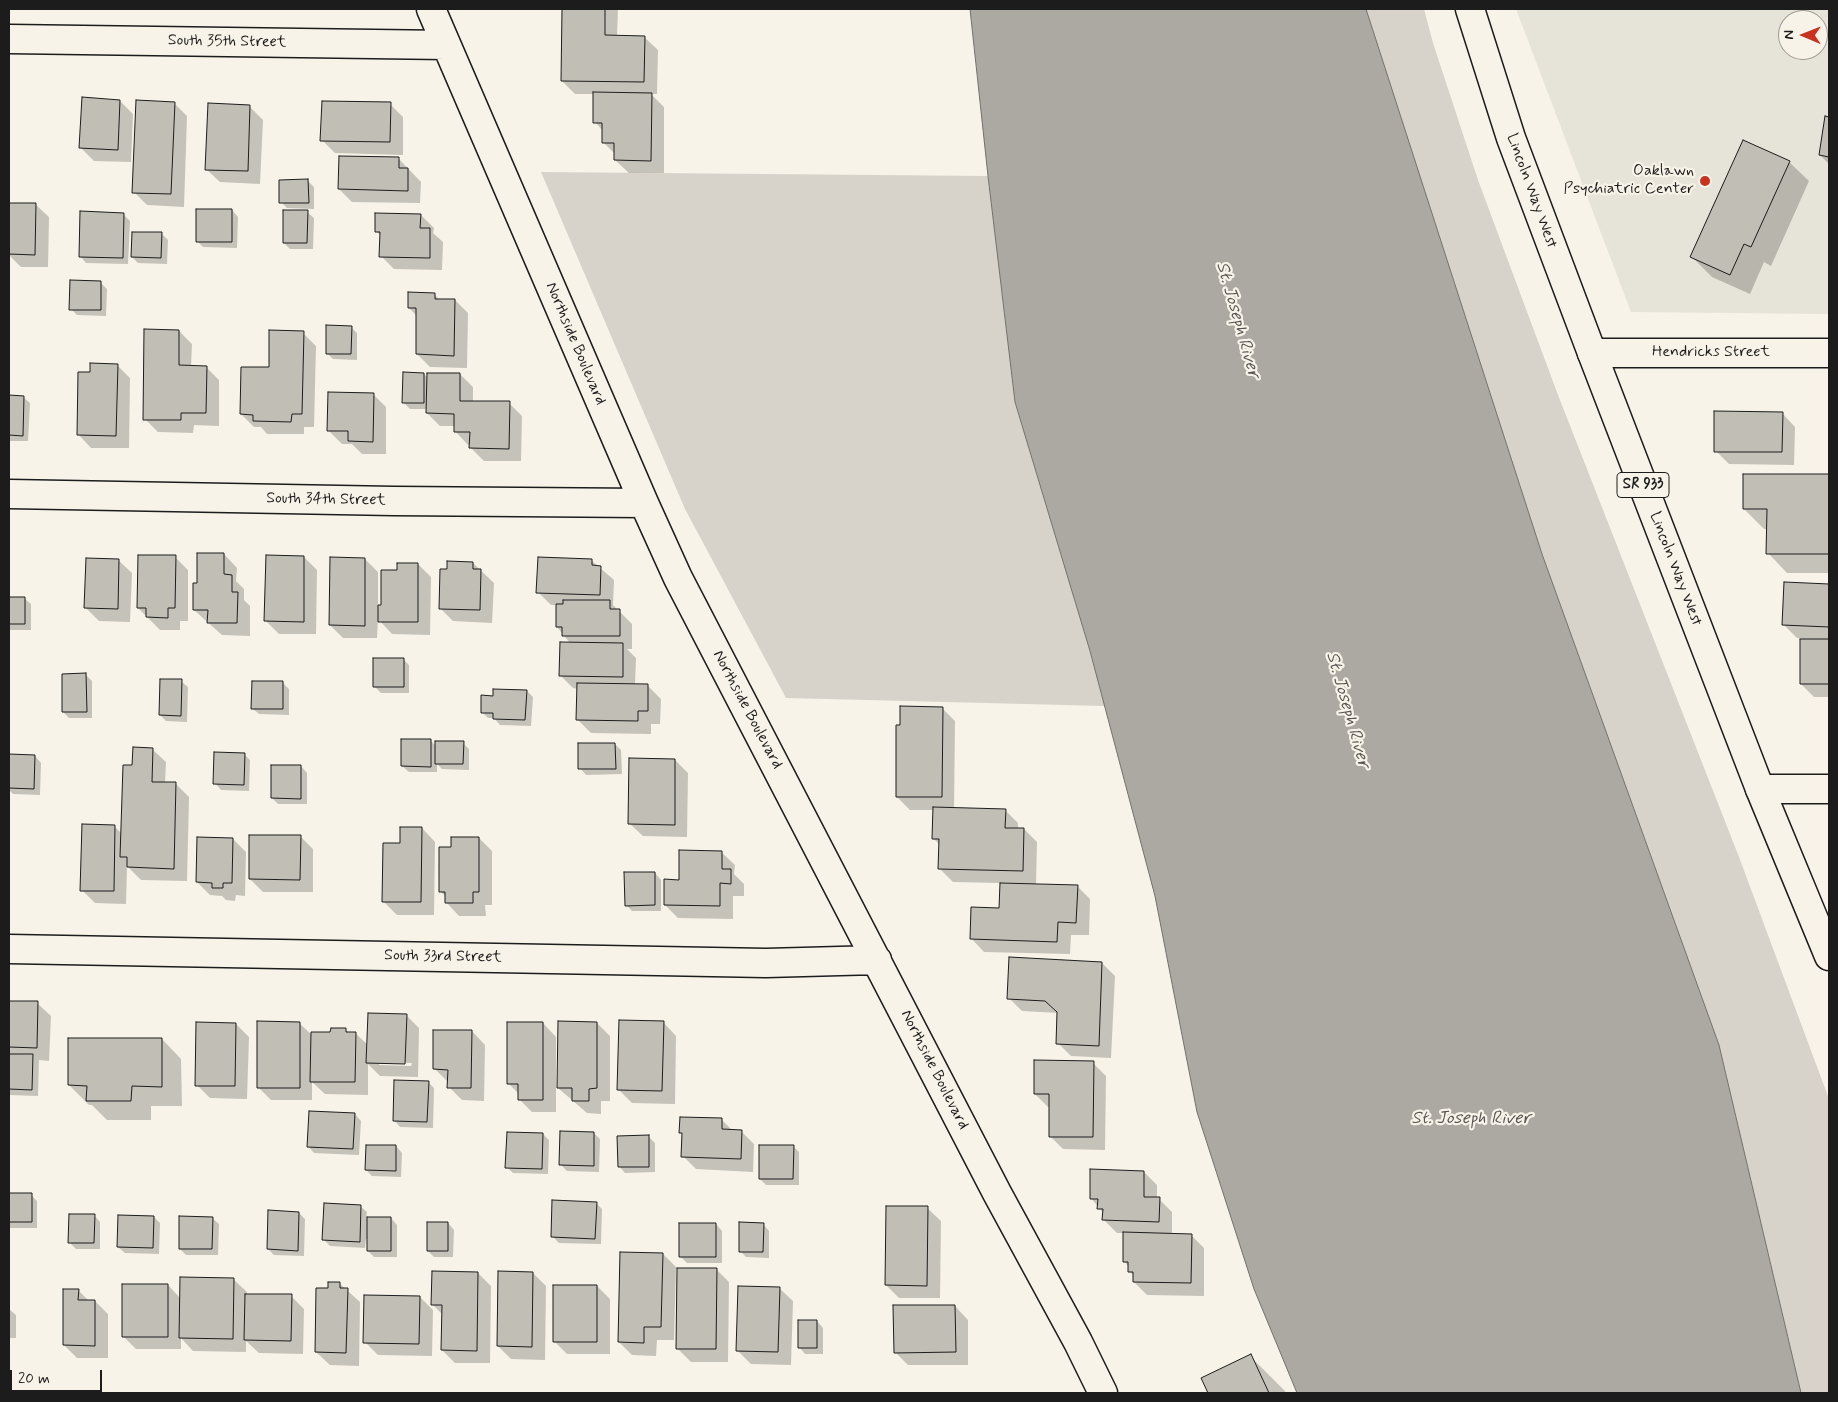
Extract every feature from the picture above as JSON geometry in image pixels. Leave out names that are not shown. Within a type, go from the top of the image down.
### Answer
[{"type":"street","name":"Northside Boulevard","points":[[430,9],[678,578],[997,1193],[1078,1342],[1103,1393]]},
{"type":"street","name":"Lincoln Way West","points":[[1470,9],[1511,138],[1592,354],[1760,789],[1829,956]]},
{"type":"street","name":"South 35th Street","points":[[9,39],[446,45]]},
{"type":"street","name":"Hendricks Street","points":[[1592,354],[1829,353]]},
{"type":"street","name":"South 34th Street","points":[[9,494],[394,501],[644,503]]},
{"type":"street","points":[[1760,789],[1829,789]]},
{"type":"street","name":"South 33rd Street","points":[[9,949],[756,963],[877,960]]},
{"type":"shaded area","points":[[1366,9],[1424,9],[1433,43],[1478,180],[1558,395],[1739,857],[1829,1099],[1829,1393],[1801,1393],[1719,1045],[1542,554]]},
{"type":"shaded area","name":"Oaklawn Psychiatric Center","points":[[1516,9],[1829,9],[1829,314],[1631,312]]},
{"type":"shaded area","points":[[541,172],[988,176],[1015,402],[1105,706],[786,698],[685,509]]},
{"type":"water","name":"St. Joseph River","points":[[970,9],[1366,9],[1542,554],[1719,1045],[1801,1393],[1297,1393],[1254,1289],[1197,1112],[1155,896],[1090,651],[1015,402]]},
{"type":"building","points":[[562,9],[605,9],[605,35],[645,36],[644,82],[561,81]]},
{"type":"building","points":[[593,92],[652,93],[651,161],[614,160],[614,143],[602,143],[602,123],[593,123]]},
{"type":"building","points":[[82,97],[120,100],[118,150],[79,148]]},
{"type":"building","points":[[136,100],[175,102],[171,194],[132,193]]},
{"type":"building","points":[[322,101],[391,102],[390,142],[320,141]]},
{"type":"building","points":[[208,103],[250,105],[248,171],[205,170]]},
{"type":"building","points":[[1825,116],[1829,117],[1829,157],[1819,155]]},
{"type":"building","points":[[1743,140],[1790,161],[1751,247],[1744,244],[1730,275],[1690,257]]},
{"type":"building","points":[[339,156],[399,157],[399,168],[408,168],[408,191],[338,189]]},
{"type":"building","points":[[308,179],[309,203],[279,203],[279,180]]},
{"type":"building","points":[[9,203],[36,203],[35,255],[9,254]]},
{"type":"building","points":[[196,209],[232,209],[232,242],[196,242]]},
{"type":"building","points":[[283,210],[308,210],[307,243],[283,243]]},
{"type":"building","points":[[80,211],[124,213],[123,258],[79,257]]},
{"type":"building","points":[[375,213],[421,214],[420,228],[430,228],[430,258],[379,257],[380,232],[375,232]]},
{"type":"building","points":[[132,232],[162,232],[161,258],[131,257]]},
{"type":"building","points":[[70,280],[101,281],[101,310],[69,310]]},
{"type":"building","points":[[408,292],[435,293],[435,299],[455,299],[454,356],[416,354],[416,308],[408,308]]},
{"type":"building","points":[[326,325],[352,326],[351,354],[326,354]]},
{"type":"building","points":[[144,329],[179,330],[179,365],[207,366],[206,413],[181,413],[181,420],[143,420]]},
{"type":"building","points":[[269,330],[304,331],[302,414],[292,414],[291,422],[253,421],[253,415],[240,414],[241,367],[269,367]]},
{"type":"building","points":[[90,363],[118,364],[116,436],[77,435],[78,372],[90,372]]},
{"type":"building","points":[[403,372],[424,373],[424,403],[402,403]]},
{"type":"building","points":[[427,373],[460,373],[460,401],[510,401],[509,449],[469,448],[470,432],[454,432],[454,414],[426,413]]},
{"type":"building","points":[[328,392],[374,393],[373,442],[348,441],[348,431],[327,431]]},
{"type":"building","points":[[9,395],[24,396],[23,436],[9,435]]},
{"type":"building","points":[[1714,411],[1783,412],[1782,452],[1714,452]]},
{"type":"building","points":[[1743,474],[1829,474],[1829,554],[1766,554],[1767,509],[1743,509]]},
{"type":"building","points":[[197,553],[224,553],[224,574],[232,575],[232,592],[238,592],[237,623],[207,623],[208,610],[193,610],[193,583],[197,583]]},
{"type":"building","points":[[138,555],[176,555],[175,608],[168,608],[168,618],[146,617],[146,608],[137,608]]},
{"type":"building","points":[[266,555],[304,556],[304,622],[264,621]]},
{"type":"building","points":[[330,557],[365,558],[365,626],[329,625]]},
{"type":"building","points":[[538,557],[592,559],[592,565],[601,566],[600,595],[536,593]]},
{"type":"building","points":[[86,558],[119,559],[118,609],[84,608]]},
{"type":"building","points":[[447,561],[473,562],[473,569],[481,569],[480,610],[439,609],[440,569],[447,569]]},
{"type":"building","points":[[397,563],[418,563],[418,622],[378,622],[378,605],[381,605],[381,570],[397,570]]},
{"type":"building","points":[[1784,582],[1829,584],[1829,627],[1782,625]]},
{"type":"building","points":[[9,597],[25,597],[25,624],[9,624]]},
{"type":"building","points":[[563,600],[610,600],[610,609],[620,609],[620,636],[562,636],[562,627],[556,627],[556,604],[563,604]]},
{"type":"building","points":[[1800,639],[1829,639],[1829,684],[1800,684]]},
{"type":"building","points":[[560,642],[623,643],[623,677],[559,676]]},
{"type":"building","points":[[373,658],[404,658],[404,687],[373,687]]},
{"type":"building","points":[[86,673],[87,712],[62,712],[62,674]]},
{"type":"building","points":[[160,679],[182,679],[181,716],[159,715]]},
{"type":"building","points":[[252,681],[283,681],[283,709],[251,709]]},
{"type":"building","points":[[577,683],[648,684],[648,711],[638,711],[638,721],[576,720]]},
{"type":"building","points":[[493,689],[527,690],[525,720],[493,719],[493,713],[481,713],[481,695],[493,696]]},
{"type":"building","points":[[900,706],[943,707],[942,797],[896,797],[896,725],[900,725]]},
{"type":"building","points":[[401,739],[431,739],[431,767],[401,766]]},
{"type":"building","points":[[435,741],[464,741],[463,764],[435,764]]},
{"type":"building","points":[[578,743],[615,743],[616,769],[578,769]]},
{"type":"building","points":[[133,747],[153,748],[152,782],[176,782],[174,869],[127,867],[127,857],[120,857],[123,765],[132,765]]},
{"type":"building","points":[[214,752],[245,753],[244,785],[213,784]]},
{"type":"building","points":[[9,754],[35,755],[34,789],[9,788]]},
{"type":"building","points":[[629,758],[675,759],[675,825],[628,824]]},
{"type":"building","points":[[271,765],[301,765],[301,799],[271,798]]},
{"type":"building","points":[[933,807],[1006,809],[1005,828],[1024,828],[1023,871],[938,869],[939,839],[932,839]]},
{"type":"building","points":[[82,824],[115,825],[114,891],[80,891]]},
{"type":"building","points":[[400,827],[422,827],[421,902],[382,902],[383,843],[400,843]]},
{"type":"building","points":[[249,835],[301,835],[300,880],[249,879]]},
{"type":"building","points":[[197,837],[233,838],[232,883],[223,883],[223,888],[212,888],[212,883],[196,882]]},
{"type":"building","points":[[451,837],[479,837],[479,892],[473,892],[473,903],[445,903],[445,892],[439,892],[439,847],[451,847]]},
{"type":"building","points":[[679,850],[722,851],[722,869],[731,869],[731,884],[720,883],[720,906],[664,905],[664,879],[679,880]]},
{"type":"building","points":[[624,872],[655,872],[655,905],[625,906]]},
{"type":"building","points":[[1000,883],[1078,885],[1076,923],[1058,922],[1057,942],[970,939],[971,907],[999,908]]},
{"type":"building","points":[[1009,957],[1102,962],[1099,1046],[1056,1044],[1057,1012],[1045,1001],[1007,999]]},
{"type":"building","points":[[9,1001],[38,1001],[37,1048],[9,1047]]},
{"type":"building","points":[[368,1013],[407,1014],[405,1064],[366,1063]]},
{"type":"building","points":[[619,1020],[664,1021],[662,1091],[617,1090]]},
{"type":"building","points":[[257,1021],[300,1022],[300,1088],[257,1088]]},
{"type":"building","points":[[558,1021],[597,1022],[597,1088],[589,1089],[589,1101],[572,1101],[572,1088],[557,1088]]},
{"type":"building","points":[[196,1022],[236,1023],[235,1086],[195,1086]]},
{"type":"building","points":[[507,1022],[543,1022],[543,1100],[518,1100],[518,1084],[507,1084]]},
{"type":"building","points":[[331,1028],[346,1028],[346,1032],[356,1032],[355,1082],[310,1082],[311,1032],[330,1032]]},
{"type":"building","points":[[433,1030],[472,1030],[471,1088],[447,1088],[448,1070],[433,1069]]},
{"type":"building","points":[[68,1038],[162,1038],[162,1087],[132,1086],[131,1101],[86,1101],[87,1086],[68,1085]]},
{"type":"building","points":[[9,1054],[33,1054],[32,1090],[9,1089]]},
{"type":"building","points":[[1034,1060],[1094,1061],[1093,1137],[1049,1137],[1049,1094],[1034,1094]]},
{"type":"building","points":[[394,1080],[429,1081],[427,1122],[393,1121]]},
{"type":"building","points":[[309,1111],[355,1113],[353,1149],[307,1147]]},
{"type":"building","points":[[680,1117],[722,1118],[722,1129],[742,1130],[741,1159],[681,1157],[682,1133],[679,1133]]},
{"type":"building","points":[[560,1131],[594,1132],[594,1166],[559,1165]]},
{"type":"building","points":[[507,1132],[543,1133],[542,1169],[505,1168]]},
{"type":"building","points":[[649,1135],[649,1167],[618,1167],[617,1136]]},
{"type":"building","points":[[366,1145],[396,1145],[396,1171],[365,1170]]},
{"type":"building","points":[[759,1145],[794,1145],[793,1179],[759,1179]]},
{"type":"building","points":[[1090,1169],[1144,1171],[1144,1197],[1160,1197],[1159,1222],[1102,1220],[1103,1209],[1097,1209],[1098,1199],[1090,1199]]},
{"type":"building","points":[[9,1193],[32,1193],[32,1222],[9,1222]]},
{"type":"building","points":[[552,1200],[597,1202],[595,1239],[551,1237]]},
{"type":"building","points":[[324,1203],[361,1205],[360,1242],[322,1240]]},
{"type":"building","points":[[886,1206],[928,1206],[927,1286],[885,1285]]},
{"type":"building","points":[[268,1210],[299,1212],[298,1251],[267,1249]]},
{"type":"building","points":[[69,1214],[95,1214],[94,1243],[68,1243]]},
{"type":"building","points":[[118,1215],[154,1216],[153,1248],[117,1247]]},
{"type":"building","points":[[179,1216],[213,1217],[212,1249],[179,1249]]},
{"type":"building","points":[[367,1217],[391,1217],[391,1251],[367,1251]]},
{"type":"building","points":[[427,1222],[448,1222],[448,1251],[427,1251]]},
{"type":"building","points":[[739,1222],[764,1223],[763,1252],[739,1252]]},
{"type":"building","points":[[679,1223],[716,1223],[716,1257],[679,1257]]},
{"type":"building","points":[[1123,1232],[1192,1234],[1191,1283],[1133,1282],[1133,1272],[1128,1272],[1128,1262],[1123,1262]]},
{"type":"building","points":[[620,1252],[663,1253],[661,1327],[644,1327],[644,1343],[618,1342]]},
{"type":"building","points":[[677,1268],[717,1268],[716,1349],[676,1349]]},
{"type":"building","points":[[432,1271],[478,1272],[477,1351],[441,1350],[442,1305],[431,1305]]},
{"type":"building","points":[[498,1271],[533,1272],[532,1347],[497,1346]]},
{"type":"building","points":[[180,1277],[234,1278],[233,1339],[179,1338]]},
{"type":"building","points":[[328,1282],[340,1282],[340,1288],[348,1288],[346,1353],[315,1352],[316,1288],[328,1288]]},
{"type":"building","points":[[122,1284],[168,1284],[168,1337],[122,1337]]},
{"type":"building","points":[[553,1285],[597,1285],[597,1342],[553,1342]]},
{"type":"building","points":[[738,1286],[780,1287],[778,1352],[736,1351]]},
{"type":"building","points":[[63,1289],[79,1289],[78,1300],[95,1300],[95,1346],[63,1345]]},
{"type":"building","points":[[245,1294],[292,1294],[291,1341],[244,1340]]},
{"type":"building","points":[[364,1295],[420,1296],[419,1344],[363,1343]]},
{"type":"building","points":[[893,1305],[955,1305],[956,1352],[894,1353]]},
{"type":"building","points":[[798,1320],[817,1320],[817,1348],[798,1348]]},
{"type":"building","points":[[1251,1354],[1269,1393],[1208,1393],[1201,1378]]},
{"type":"place","name":"Oaklawn Psychiatric Center","points":[[1705,181]]}]
